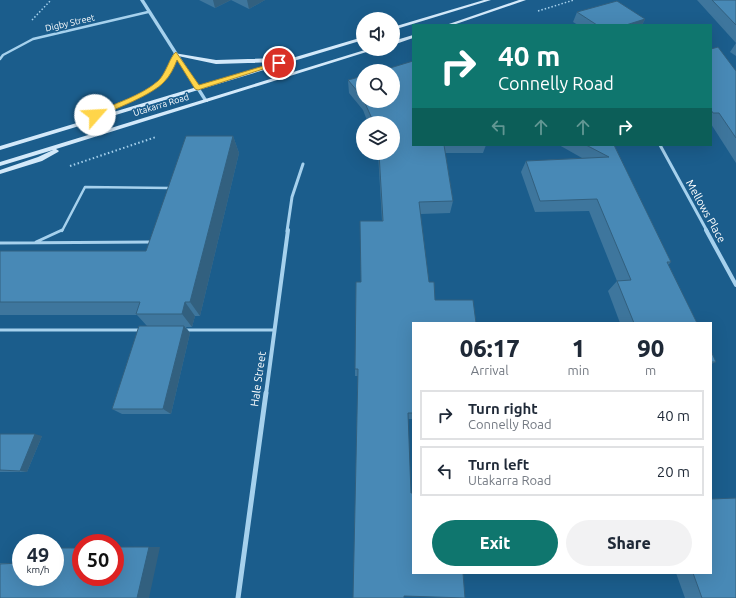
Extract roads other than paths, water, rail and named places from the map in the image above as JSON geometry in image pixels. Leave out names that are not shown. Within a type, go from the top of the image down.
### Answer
[{"type":"main road","points":[[400,27],[489,0]]},
{"type":"main road","points":[[451,24],[524,0]]},
{"type":"main road","points":[[400,41],[412,36]]},
{"type":"main road","name":"Utakarra Road","points":[[0,148],[356,40]]},
{"type":"main road","points":[[72,126],[150,90],[162,81],[170,69],[176,54],[200,60],[228,63],[293,59]]},
{"type":"main road","name":"Utakarra Road","points":[[0,164],[356,54]]},
{"type":"main road","points":[[0,172],[40,159],[82,139]]},
{"type":"street","points":[[142,0],[148,12],[206,101]]},
{"type":"street","name":"Digby Street","points":[[0,59],[3,55],[33,39],[148,12]]},
{"type":"street","name":"Mellows Place","points":[[661,146],[736,285]]},
{"type":"street","name":"Hale Street","points":[[238,598],[292,197],[303,164]]},
{"type":"lane","points":[[36,242],[62,231],[85,187],[170,187],[168,194]]},
{"type":"lane","points":[[0,243],[153,242],[155,236]]},
{"type":"lane","points":[[0,330],[149,330]]},
{"type":"lane","points":[[180,330],[274,330]]}]
